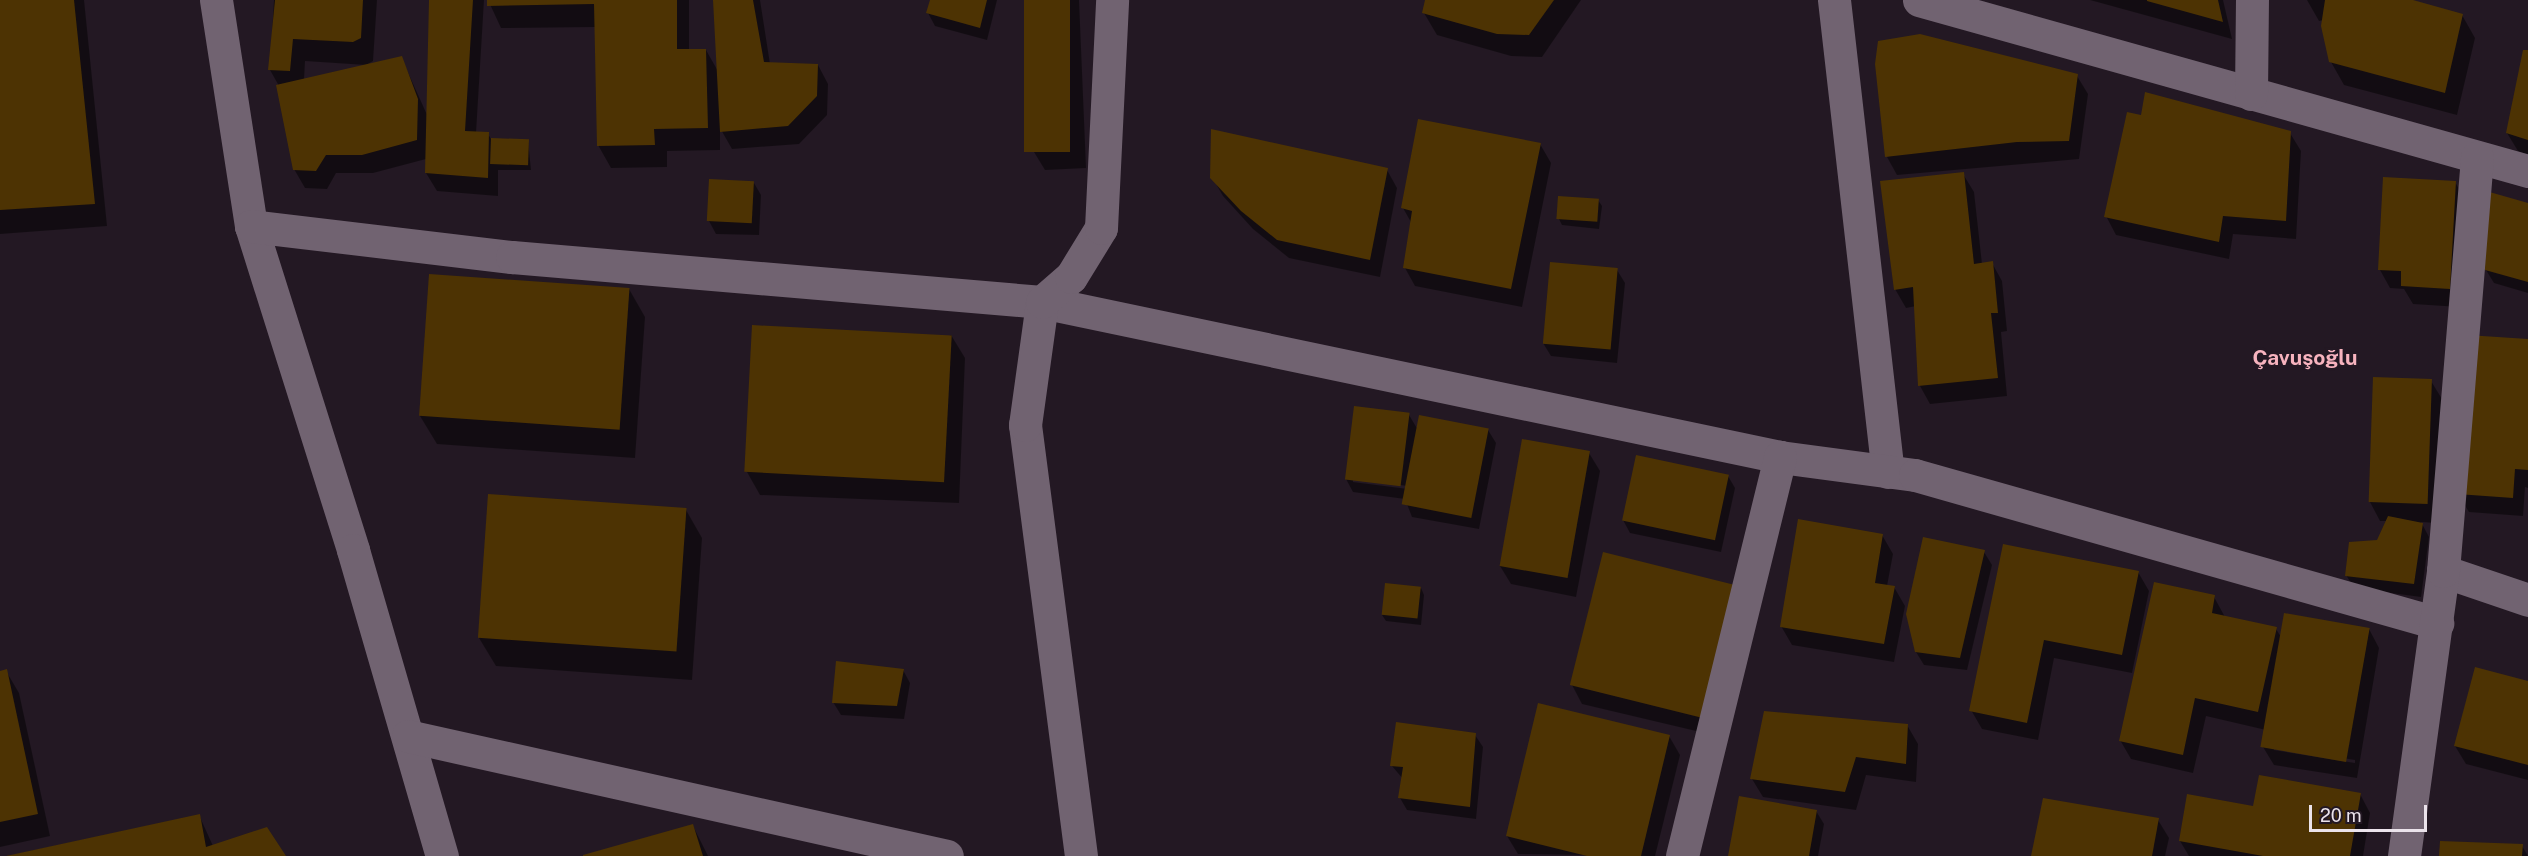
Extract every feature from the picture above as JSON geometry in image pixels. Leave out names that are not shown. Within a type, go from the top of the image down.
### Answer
[{"type":"street","points":[[216,0],[251,226],[408,736],[442,856]]},
{"type":"street","points":[[1081,856],[1025,425],[1042,302],[1071,277],[1101,228],[1112,0]]},
{"type":"street","points":[[1834,0],[1888,471]]},
{"type":"street","points":[[1919,0],[2528,171]]},
{"type":"street","points":[[2251,94],[2252,0]]},
{"type":"street","points":[[2404,856],[2443,571],[2477,157]]},
{"type":"street","points":[[251,226],[512,257],[1042,302],[1780,457],[1915,475],[2437,623]]},
{"type":"street","points":[[1682,856],[1780,457]]},
{"type":"street","points":[[2443,571],[2528,600]]},
{"type":"street","points":[[408,736],[947,856]]},
{"type":"building","points":[[0,0],[74,0],[95,204],[0,210]]},
{"type":"building","points":[[275,0],[363,0],[361,38],[353,42],[293,39],[290,71],[268,70]]},
{"type":"building","points":[[429,0],[473,0],[465,131],[489,132],[488,178],[425,173]]},
{"type":"building","points":[[487,0],[677,0],[677,49],[706,49],[708,128],[654,129],[655,145],[597,146],[594,4],[487,6]]},
{"type":"building","points":[[713,0],[753,0],[764,62],[818,64],[817,96],[788,126],[720,132]]},
{"type":"building","points":[[930,0],[987,0],[980,28],[926,13]]},
{"type":"building","points":[[1024,0],[1070,0],[1070,152],[1024,152]]},
{"type":"building","points":[[1425,0],[1554,0],[1529,35],[1497,34],[1422,13]]},
{"type":"building","points":[[2218,0],[2223,22],[2147,1]]},
{"type":"building","points":[[2325,0],[2413,0],[2463,14],[2445,93],[2329,62],[2321,26]]},
{"type":"building","points":[[1920,34],[2078,74],[2069,141],[2017,142],[1885,157],[1875,64],[1878,41]]},
{"type":"building","points":[[2523,50],[2528,50],[2528,140],[2506,133]]},
{"type":"building","points":[[402,56],[418,99],[417,140],[362,155],[326,155],[316,171],[293,170],[276,85]]},
{"type":"building","points":[[2145,92],[2291,131],[2286,221],[2223,216],[2219,242],[2104,217],[2127,112],[2141,115]]},
{"type":"building","points":[[1418,119],[1541,143],[1511,289],[1403,268],[1412,211],[1401,208]]},
{"type":"building","points":[[1211,129],[1388,168],[1370,260],[1277,240],[1241,211],[1210,178]]},
{"type":"building","points":[[491,138],[529,139],[528,165],[490,164]]},
{"type":"building","points":[[1964,172],[1974,264],[1993,261],[1998,313],[1991,313],[1998,378],[1918,386],[1913,287],[1894,290],[1880,181]]},
{"type":"building","points":[[2383,177],[2456,181],[2450,289],[2401,286],[2401,271],[2378,270]]},
{"type":"building","points":[[709,179],[754,181],[752,223],[707,221]]},
{"type":"building","points":[[2486,191],[2528,203],[2528,282],[2485,270]]},
{"type":"building","points":[[1558,196],[1599,199],[1597,222],[1556,219]]},
{"type":"building","points":[[1550,262],[1618,268],[1611,350],[1543,344]]},
{"type":"building","points":[[429,274],[630,288],[620,430],[419,416]]},
{"type":"building","points":[[752,325],[952,335],[944,482],[744,472]]},
{"type":"building","points":[[2467,335],[2528,339],[2528,470],[2515,469],[2513,498],[2457,494]]},
{"type":"building","points":[[2373,377],[2432,379],[2428,504],[2369,502]]},
{"type":"building","points":[[1354,406],[1410,413],[1401,486],[1345,479]]},
{"type":"building","points":[[1419,415],[1489,429],[1471,518],[1402,504]]},
{"type":"building","points":[[1522,439],[1590,451],[1568,578],[1500,566]]},
{"type":"building","points":[[1636,455],[1729,475],[1715,540],[1622,521]]},
{"type":"building","points":[[488,494],[687,508],[676,652],[478,638]]},
{"type":"building","points":[[2388,516],[2423,523],[2414,584],[2345,576],[2349,542],[2377,540]]},
{"type":"building","points":[[1798,519],[1883,534],[1875,583],[1895,586],[1884,644],[1780,627]]},
{"type":"building","points":[[1923,537],[1985,550],[1960,658],[1915,652],[1906,614]]},
{"type":"building","points":[[2003,544],[2139,571],[2122,655],[2044,640],[2027,723],[1969,711]]},
{"type":"building","points":[[1603,552],[1735,585],[1702,718],[1570,685]]},
{"type":"building","points":[[2154,582],[2215,595],[2212,613],[2277,627],[2258,712],[2195,698],[2183,755],[2119,741]]},
{"type":"building","points":[[1385,583],[1421,587],[1417,619],[1382,615]]},
{"type":"building","points":[[2284,613],[2370,628],[2346,762],[2260,747]]},
{"type":"building","points":[[836,661],[904,669],[897,706],[832,703]]},
{"type":"building","points":[[2475,667],[2528,681],[2528,765],[2454,746]]},
{"type":"building","points":[[7,669],[38,814],[0,822],[0,671]]},
{"type":"building","points":[[1538,703],[1670,735],[1641,856],[1587,856],[1506,836]]},
{"type":"building","points":[[1764,711],[1908,724],[1906,764],[1856,757],[1845,792],[1750,779]]},
{"type":"building","points":[[1396,722],[1476,733],[1470,807],[1398,798],[1403,767],[1390,766]]},
{"type":"building","points":[[2259,775],[2361,793],[2350,856],[2263,856],[2179,841],[2187,794],[2253,806]]},
{"type":"building","points":[[1739,796],[1817,810],[1809,856],[1728,856]]},
{"type":"building","points":[[2043,798],[2159,818],[2152,856],[2031,856]]},
{"type":"building","points":[[200,814],[206,847],[267,827],[286,856],[6,856]]},
{"type":"building","points":[[693,824],[703,856],[583,856],[583,855]]},
{"type":"building","points":[[2440,841],[2523,844],[2522,856],[2439,856]]},
{"type":"district","name":"Çavuşoğlu","points":[[2305,358]]}]
